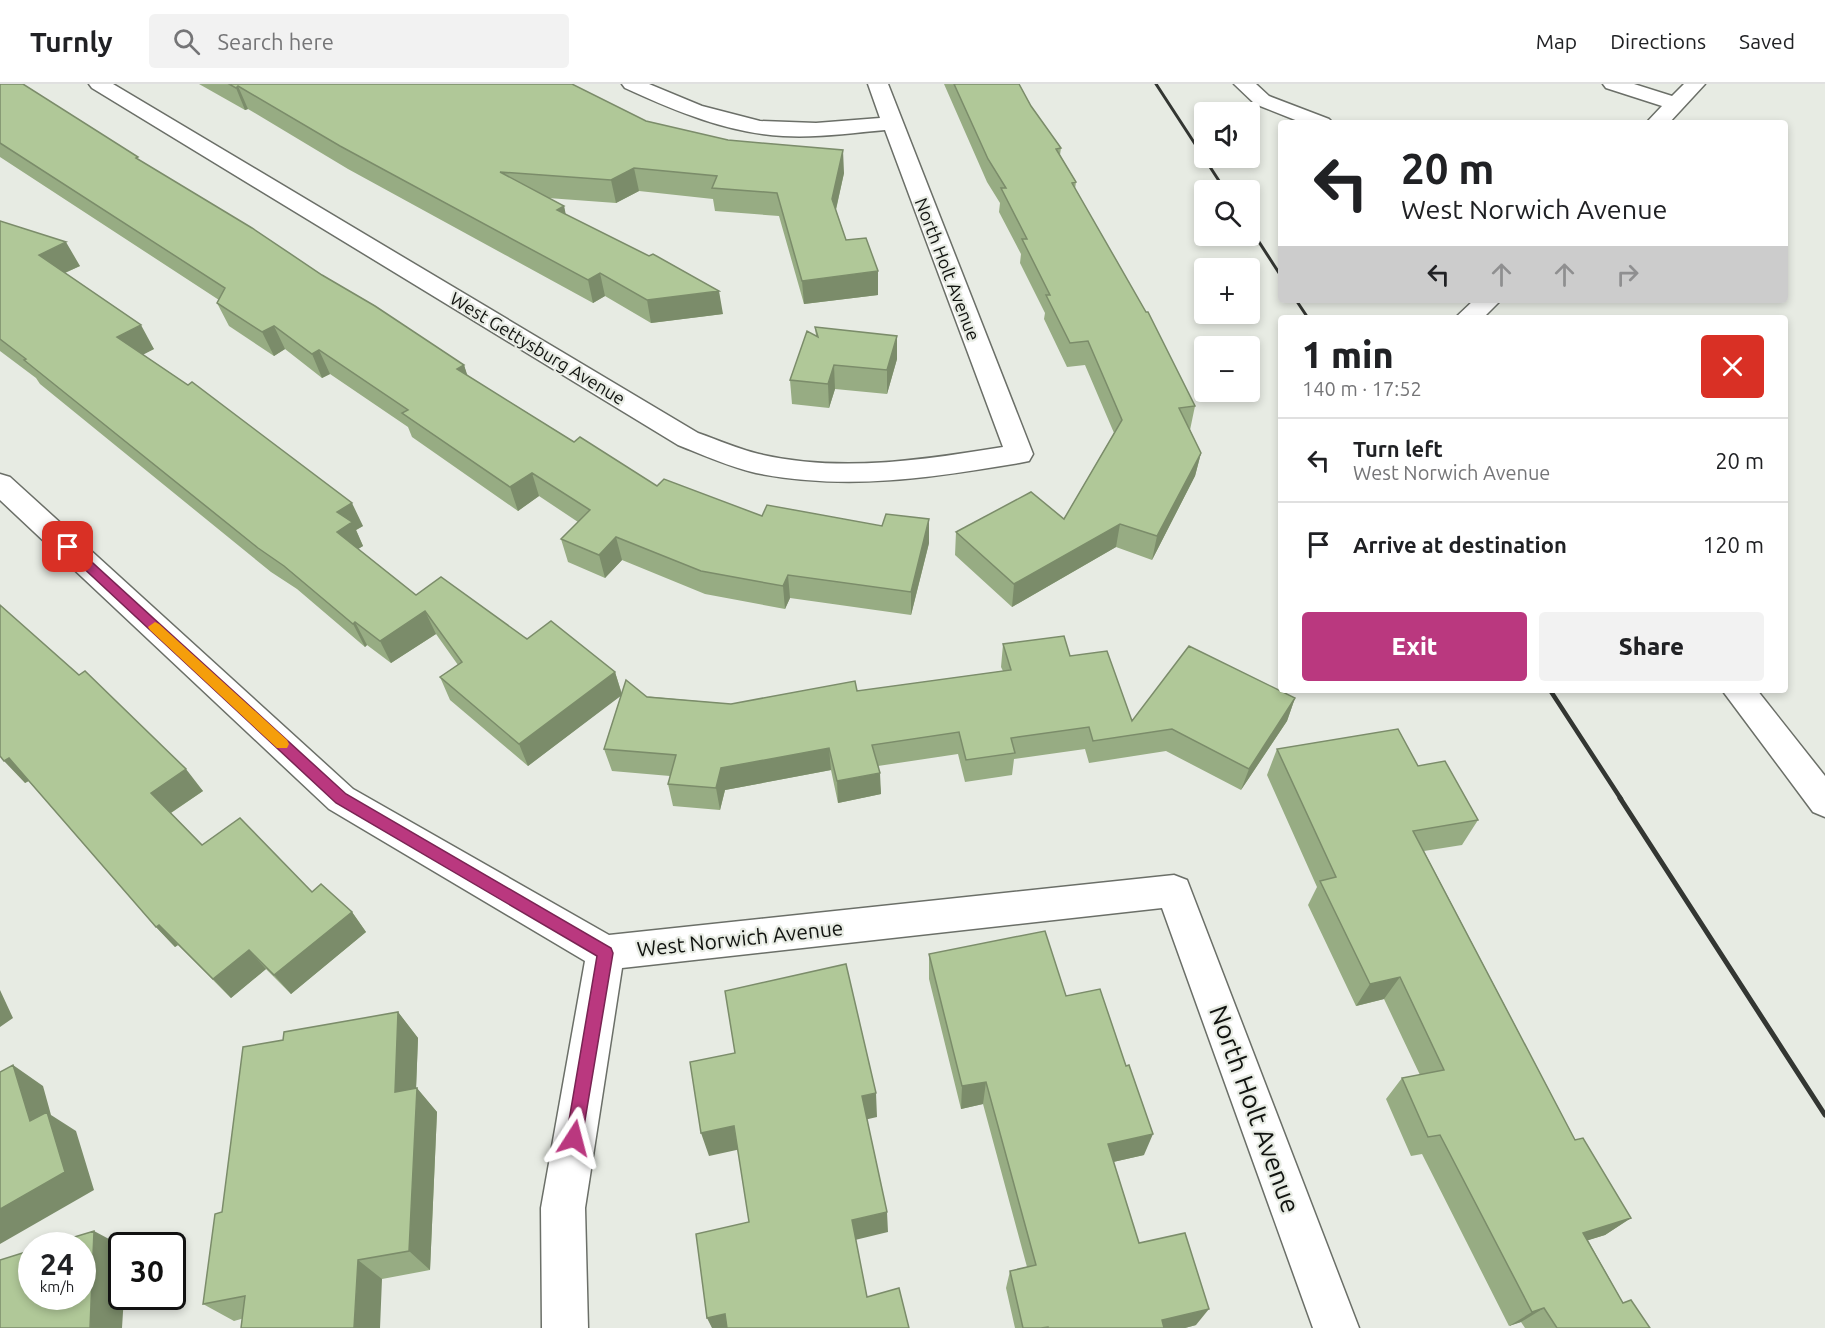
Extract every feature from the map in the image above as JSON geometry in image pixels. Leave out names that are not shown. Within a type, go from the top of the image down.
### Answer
[{"type":"street","name":"West Gettysburg Avenue","points":[[99,84],[688,439],[754,463],[825,472],[916,470],[1019,454]]},
{"type":"street","points":[[632,84],[675,104],[721,120],[766,128],[804,130],[892,123]]},
{"type":"street","name":"North Holt Avenue","points":[[878,84],[1019,454]]},
{"type":"street","points":[[1244,84],[1262,100],[1314,120]]},
{"type":"street","points":[[1613,84],[1676,104]]},
{"type":"street","points":[[1661,120],[1695,84]]},
{"type":"street","points":[[1472,315],[1486,303]]},
{"type":"street","points":[[0,484],[341,799],[605,953],[563,1208],[565,1328]]},
{"type":"street","points":[[1740,693],[1825,802]]},
{"type":"street","name":"North Holt Avenue","points":[[1174,891],[1336,1328]]},
{"type":"street","name":"West Norwich Avenue","points":[[605,953],[1174,891]]},
{"type":"building","points":[[0,84],[23,84],[138,157],[136,158],[375,306],[464,365],[457,369],[574,442],[580,437],[657,486],[664,479],[762,516],[767,505],[882,526],[886,514],[929,519],[911,592],[788,575],[783,586],[701,571],[616,537],[599,555],[561,539],[590,510],[532,473],[510,487],[402,413],[408,410],[319,350],[312,354],[274,326],[262,332],[217,303],[225,288],[0,143]]},
{"type":"building","points":[[229,84],[572,84],[646,121],[728,140],[843,150],[832,199],[846,240],[866,238],[878,271],[802,281],[777,193],[712,188],[717,176],[634,168],[611,180],[500,172],[564,206],[557,210],[649,256],[653,254],[719,291],[647,300],[600,273],[588,280],[340,146],[238,86],[236,88]]},
{"type":"building","points":[[954,84],[1019,84],[1031,106],[1061,148],[1056,149],[1076,182],[1072,183],[1148,312],[1195,406],[1179,408],[1201,453],[1157,536],[1120,524],[1014,584],[956,532],[1031,492],[1064,519],[1122,420],[1088,341],[1070,343],[1046,295],[1050,295],[1022,239],[1027,239],[1001,188],[1006,188],[988,159]]},
{"type":"building","points":[[0,221],[66,242],[39,255],[141,325],[117,337],[188,385],[192,382],[352,503],[337,512],[352,522],[337,532],[416,595],[441,577],[527,639],[551,621],[615,672],[519,744],[440,677],[462,662],[425,611],[380,641],[355,622],[353,624],[0,339]]},
{"type":"building","points":[[815,327],[897,336],[887,370],[834,365],[828,384],[790,380],[807,331],[818,337]]},
{"type":"building","points":[[0,605],[79,675],[85,671],[186,769],[151,793],[202,845],[240,818],[312,892],[321,884],[352,912],[274,975],[249,950],[213,979],[159,925],[156,927],[9,758],[4,761],[0,756]]},
{"type":"building","points":[[1064,636],[1070,656],[1107,651],[1132,721],[1189,646],[1278,690],[1278,693],[1285,693],[1295,698],[1249,769],[1172,729],[1093,741],[1089,727],[1011,738],[1015,753],[966,760],[959,732],[872,745],[880,773],[837,781],[829,748],[721,768],[716,788],[668,784],[676,755],[604,749],[626,680],[647,697],[731,704],[855,681],[857,691],[1011,670],[1003,644]]},
{"type":"building","points":[[1398,729],[1418,766],[1445,761],[1478,820],[1413,831],[1575,1140],[1583,1138],[1631,1218],[1583,1233],[1623,1303],[1631,1300],[1650,1328],[1557,1328],[1544,1308],[1532,1312],[1440,1135],[1428,1137],[1402,1078],[1444,1070],[1400,977],[1370,984],[1320,881],[1336,877],[1277,749]]},
{"type":"building","points":[[1045,931],[1066,996],[1100,989],[1126,1066],[1129,1065],[1153,1134],[1108,1144],[1139,1243],[1185,1233],[1209,1309],[1162,1320],[1164,1328],[1023,1328],[1010,1271],[1036,1265],[986,1082],[962,1086],[929,954]]},
{"type":"building","points":[[846,964],[876,1093],[862,1096],[887,1212],[852,1220],[867,1297],[899,1288],[909,1328],[727,1328],[725,1314],[707,1318],[696,1234],[749,1222],[734,1126],[701,1133],[690,1062],[735,1053],[725,991]]},
{"type":"building","points":[[398,1012],[395,1092],[417,1088],[409,1251],[358,1260],[354,1328],[241,1328],[245,1296],[203,1304],[215,1214],[222,1212],[243,1047],[283,1040],[284,1032]]},
{"type":"building","points":[[13,1065],[30,1121],[47,1112],[65,1172],[0,1209],[0,1072]]},
{"type":"building","points":[[18,1254],[18,1310],[91,1310],[90,1328],[0,1328],[0,1260]]},
{"type":"railway","points":[[1156,84],[1218,180]]},
{"type":"railway","points":[[1260,243],[1278,271]]},
{"type":"railway","points":[[1298,303],[1306,315]]},
{"type":"railway","points":[[1552,693],[1621,799]]},
{"type":"railway","points":[[1620,798],[1825,1115]]},
{"type":"slow traffic","points":[[155,627],[282,744]]},
{"type":"route","points":[[68,547],[341,799],[605,953],[574,1138]]}]
